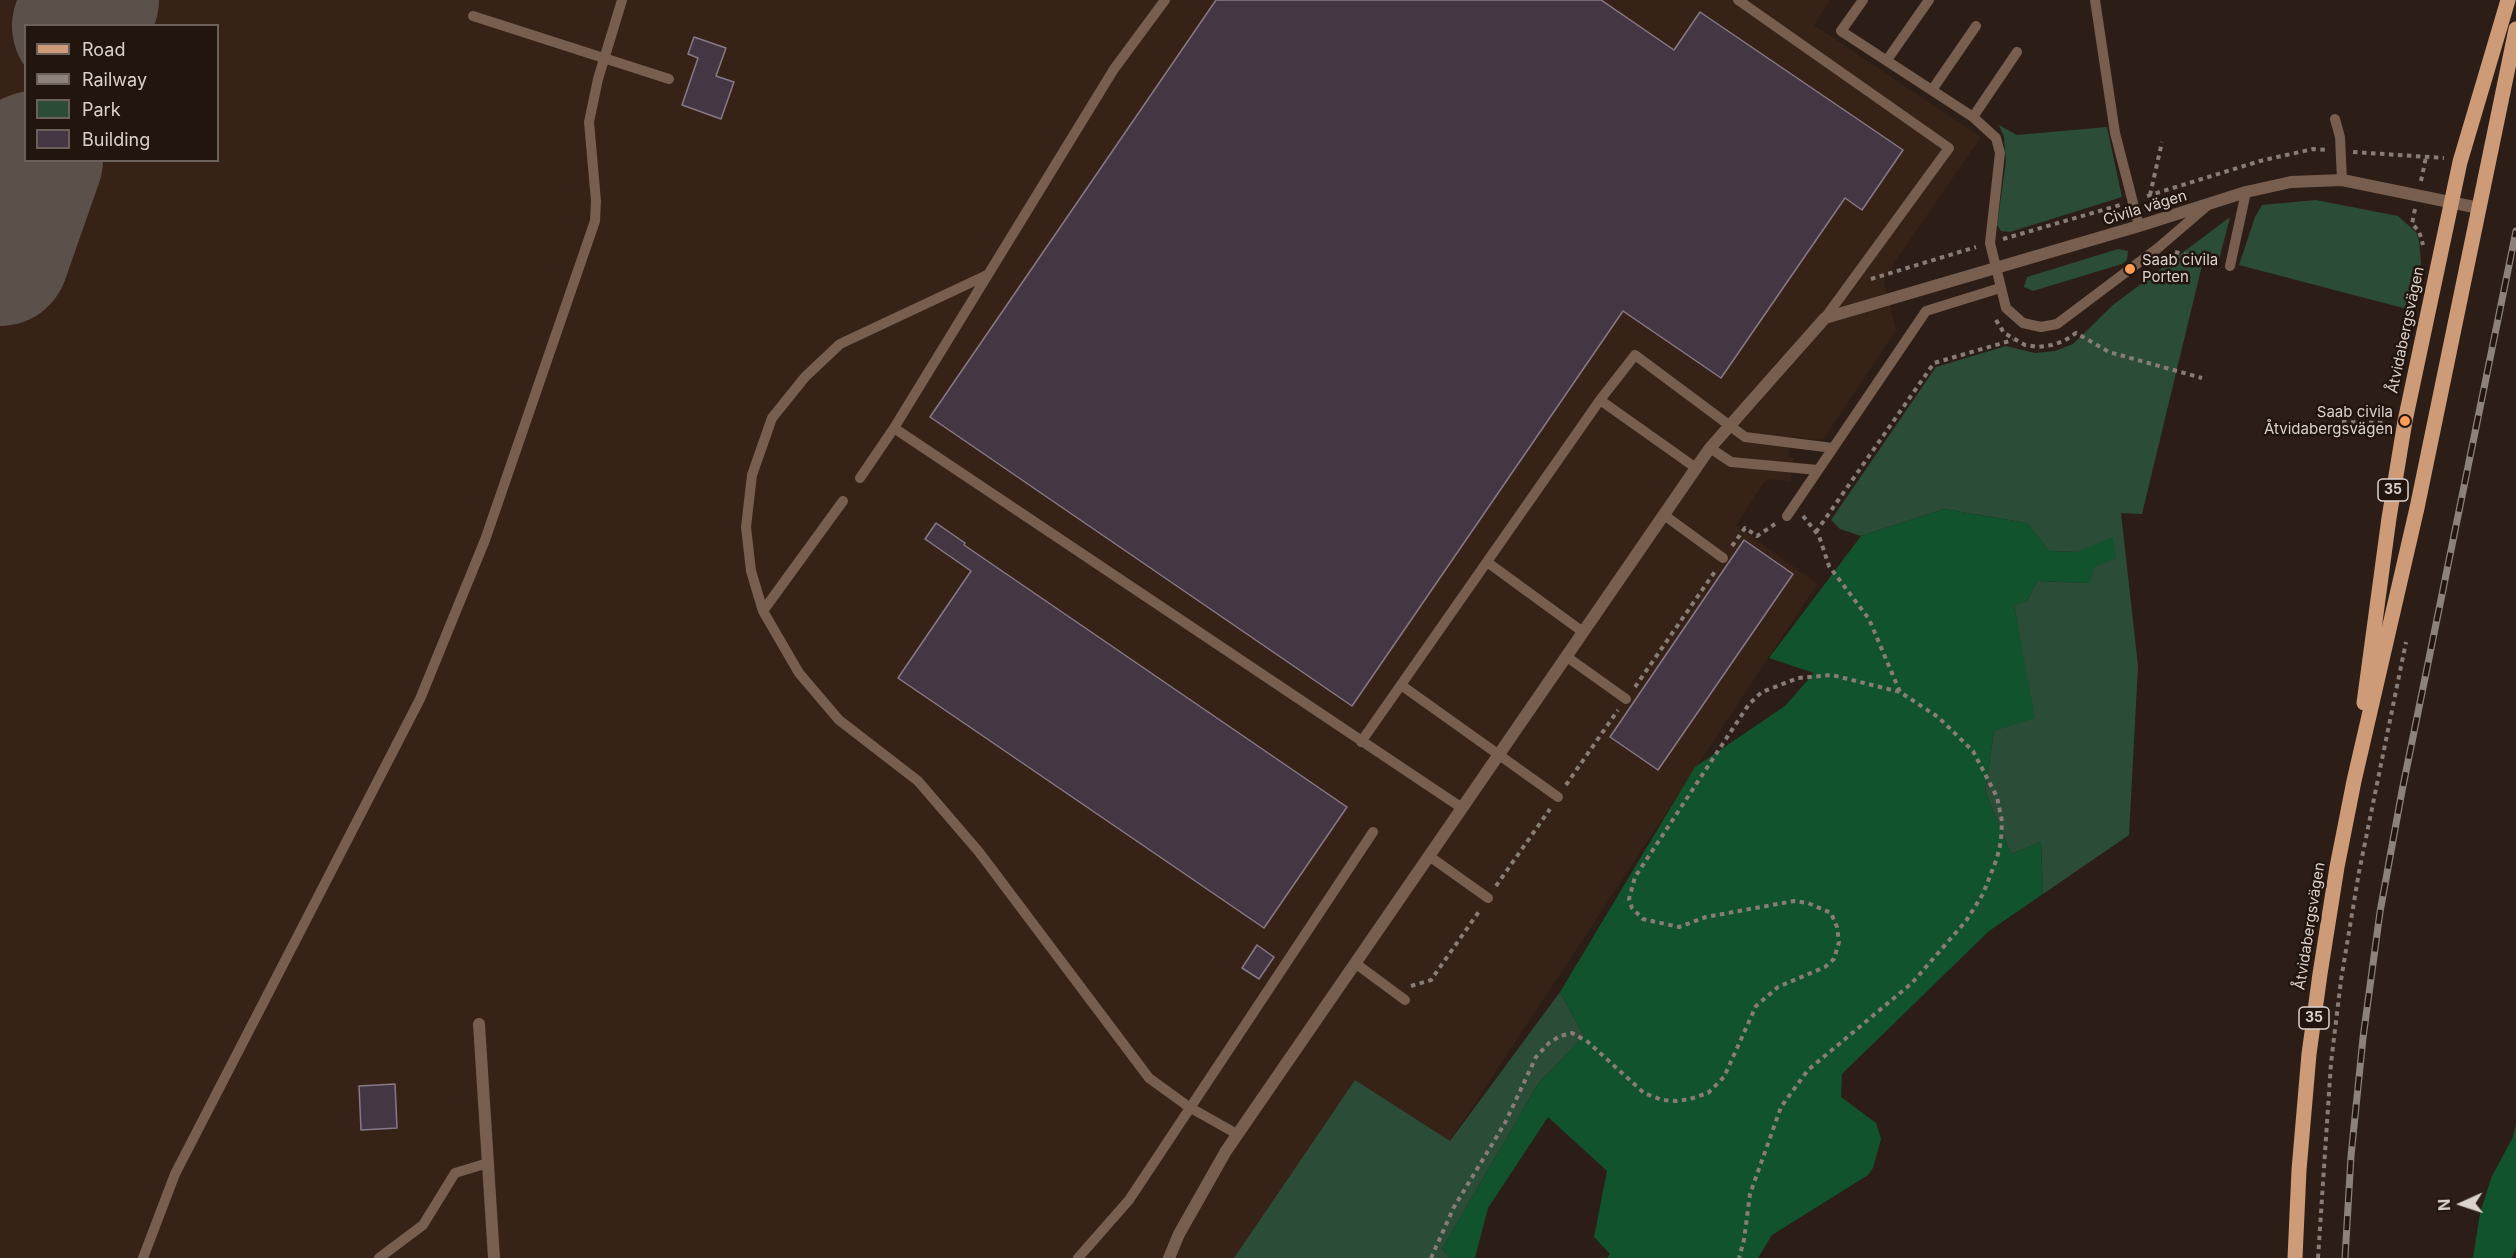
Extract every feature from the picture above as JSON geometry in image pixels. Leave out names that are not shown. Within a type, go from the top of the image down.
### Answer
[{"type":"main road","name":"Åtvidabergsvägen","points":[[2295,1258],[2309,1054],[2323,953],[2354,781],[2389,518],[2405,421],[2450,202],[2508,0]]},
{"type":"main road","name":"Åtvidabergsvägen","points":[[2354,781],[2393,619],[2516,29]]},
{"type":"street","name":"Civila vägen","points":[[1825,318],[2139,226],[2246,192],[2291,182],[2342,180],[2479,208]]},
{"type":"street","points":[[1169,1258],[1179,1234],[1237,1134],[1696,468],[1710,448],[1825,318]]},
{"type":"street","points":[[479,1024],[494,1258]]},
{"type":"lane","points":[[143,1258],[175,1174],[420,699],[485,540],[595,221],[596,201],[589,122],[598,79],[622,0]]},
{"type":"lane","points":[[860,478],[894,428],[1114,69],[1165,0]]},
{"type":"lane","points":[[1738,0],[1949,148],[1825,318]]},
{"type":"lane","points":[[1863,0],[1841,31],[1973,117],[1996,138],[2000,153],[1990,243],[2006,308],[2023,323],[2041,327],[2057,324],[2158,248],[2208,205]]},
{"type":"lane","points":[[1887,60],[1929,0]]},
{"type":"lane","points":[[2095,0],[2115,133],[2139,226]]},
{"type":"lane","points":[[473,16],[669,79]]},
{"type":"lane","points":[[1932,90],[1976,26]]},
{"type":"lane","points":[[1973,117],[2017,52]]},
{"type":"lane","points":[[2335,119],[2340,138],[2342,180]]},
{"type":"lane","points":[[2230,266],[2246,192]]},
{"type":"lane","points":[[987,275],[840,344],[806,377],[772,418],[752,475],[746,527],[751,571],[763,611],[799,672],[839,720],[918,781],[979,852],[1149,1078],[1190,1107],[1237,1134]]},
{"type":"lane","points":[[1788,516],[1926,311],[2000,288]]},
{"type":"lane","points":[[1361,742],[1600,400],[1635,355],[1745,437],[1833,448]]},
{"type":"lane","points":[[1600,400],[1696,468]]},
{"type":"lane","points":[[894,428],[1462,808]]},
{"type":"lane","points":[[1710,448],[1731,462],[1818,470]]},
{"type":"lane","points":[[763,611],[843,501]]},
{"type":"lane","points":[[1664,514],[1724,558]]},
{"type":"lane","points":[[1486,562],[1583,632]]},
{"type":"lane","points":[[1567,657],[1626,699]]},
{"type":"lane","points":[[1401,685],[1558,797]]},
{"type":"lane","points":[[1078,1258],[1130,1200],[1373,832]]},
{"type":"lane","points":[[1430,856],[1488,898]]},
{"type":"lane","points":[[1355,963],[1405,1000]]},
{"type":"lane","points":[[379,1258],[423,1225],[455,1173],[488,1163]]},
{"type":"path","points":[[2150,196],[2162,142]]},
{"type":"path","points":[[2424,250],[2422,237],[2412,224],[2426,157]]},
{"type":"path","points":[[2158,248],[2230,266]]},
{"type":"path","points":[[2400,341],[2409,314]]},
{"type":"path","points":[[2076,333],[2109,352],[2202,378]]},
{"type":"path","points":[[1816,532],[1934,363],[2013,340]]},
{"type":"path","points":[[2342,422],[2384,423]]},
{"type":"path","points":[[1795,505],[1816,532],[1829,566],[1869,619],[1900,692]]},
{"type":"path","points":[[1393,991],[1431,980],[1745,528],[1757,536],[1788,516]]},
{"type":"path","points":[[2318,1258],[2331,1063],[2341,980],[2359,872],[2407,638]]},
{"type":"path","points":[[1431,1258],[1454,1207],[1500,1132],[1536,1057],[1549,1043],[1560,1036],[1572,1033],[1588,1041],[1644,1093],[1662,1100],[1690,1099],[1708,1093],[1724,1077],[1756,1006],[1778,987],[1825,967],[1834,959],[1839,942],[1837,927],[1831,913],[1808,903],[1794,901],[1706,918],[1678,927],[1642,919],[1632,908],[1629,899],[1635,877],[1749,704],[1762,692],[1798,678],[1832,675],[1900,692],[1938,717],[1973,751],[1997,797],[2002,821],[1997,858],[1983,894],[1966,921],[1912,983],[1808,1070],[1781,1107],[1750,1194],[1744,1240],[1739,1258]]},
{"type":"shaded area","points":[[0,0],[1830,0],[1814,25],[1981,137],[1885,276],[1884,282],[1896,330],[1823,440],[1792,436],[1788,457],[1794,458],[1790,482],[1771,479],[1764,482],[1736,525],[1817,584],[1450,1141],[1355,1081],[1234,1258],[0,1258]]},
{"type":"green space","points":[[1999,125],[2017,135],[2107,127],[2122,197],[2010,232],[2001,231],[1997,225],[2006,161],[2004,137]]},
{"type":"green space","points":[[2316,200],[2398,216],[2416,232],[2421,262],[2419,278],[2407,309],[2239,265],[2255,217],[2262,205]]},
{"type":"green space","points":[[2230,217],[2219,260],[2204,257],[2142,514],[2121,513],[2138,666],[2129,835],[2043,894],[2041,842],[2011,854],[1985,791],[1994,731],[2023,658],[2014,604],[2027,601],[2037,581],[2090,583],[2076,552],[2049,551],[2027,523],[1944,509],[1861,536],[1840,529],[1831,520],[1936,367],[2006,346],[2035,353],[2055,351],[2073,344],[2113,305]]},
{"type":"green space","points":[[2118,249],[2128,251],[2127,260],[2122,264],[2033,291],[2024,287],[2027,277]]},
{"type":"green space","points":[[1944,509],[2027,523],[2049,551],[2076,552],[2113,537],[2116,558],[2094,567],[2090,583],[2037,581],[2027,601],[2014,605],[2035,718],[1994,731],[1985,791],[2011,854],[2041,842],[2043,894],[1989,931],[1842,1074],[1841,1097],[1876,1123],[1881,1139],[1873,1168],[1868,1175],[1772,1235],[1758,1258],[1607,1258],[1610,1254],[1594,1237],[1607,1171],[1548,1117],[1488,1208],[1475,1258],[1450,1258],[1442,1249],[1538,1084],[1584,1036],[1560,992],[1695,767],[1785,706],[1814,673],[1769,658],[1861,536]]},
{"type":"green space","points":[[1560,992],[1584,1036],[1538,1084],[1442,1249],[1450,1258],[1234,1258],[1355,1080],[1450,1141]]},
{"type":"green space","points":[[2516,1123],[2516,1248],[2512,1258],[2473,1258],[2480,1213],[2492,1176],[2513,1137]]},
{"type":"building","points":[[1216,0],[1601,0],[1674,50],[1700,12],[1903,150],[1862,210],[1845,198],[1721,378],[1623,311],[1352,706],[930,417]]},
{"type":"building","points":[[694,37],[726,48],[716,76],[734,82],[721,119],[682,105],[698,58],[688,54]]},
{"type":"building","points":[[936,523],[965,543],[964,545],[1347,807],[1264,928],[898,678],[971,571],[925,539]]},
{"type":"building","points":[[1744,540],[1793,574],[1658,770],[1610,737]]},
{"type":"building","points":[[1257,945],[1274,957],[1259,979],[1242,968]]},
{"type":"building","points":[[395,1084],[397,1128],[361,1130],[359,1086]]},
{"type":"runway","points":[[82,24],[90,0]]},
{"type":"runway","points":[[0,257],[33,162]]},
{"type":"railway","points":[[2345,1258],[2351,1156],[2363,1038],[2380,912],[2402,791],[2516,231]]},
{"type":"place","name":"Saab civila Porten","points":[[2130,269]]},
{"type":"place","name":"Saab civila Åtvidabergsvägen","points":[[2405,421]]}]
